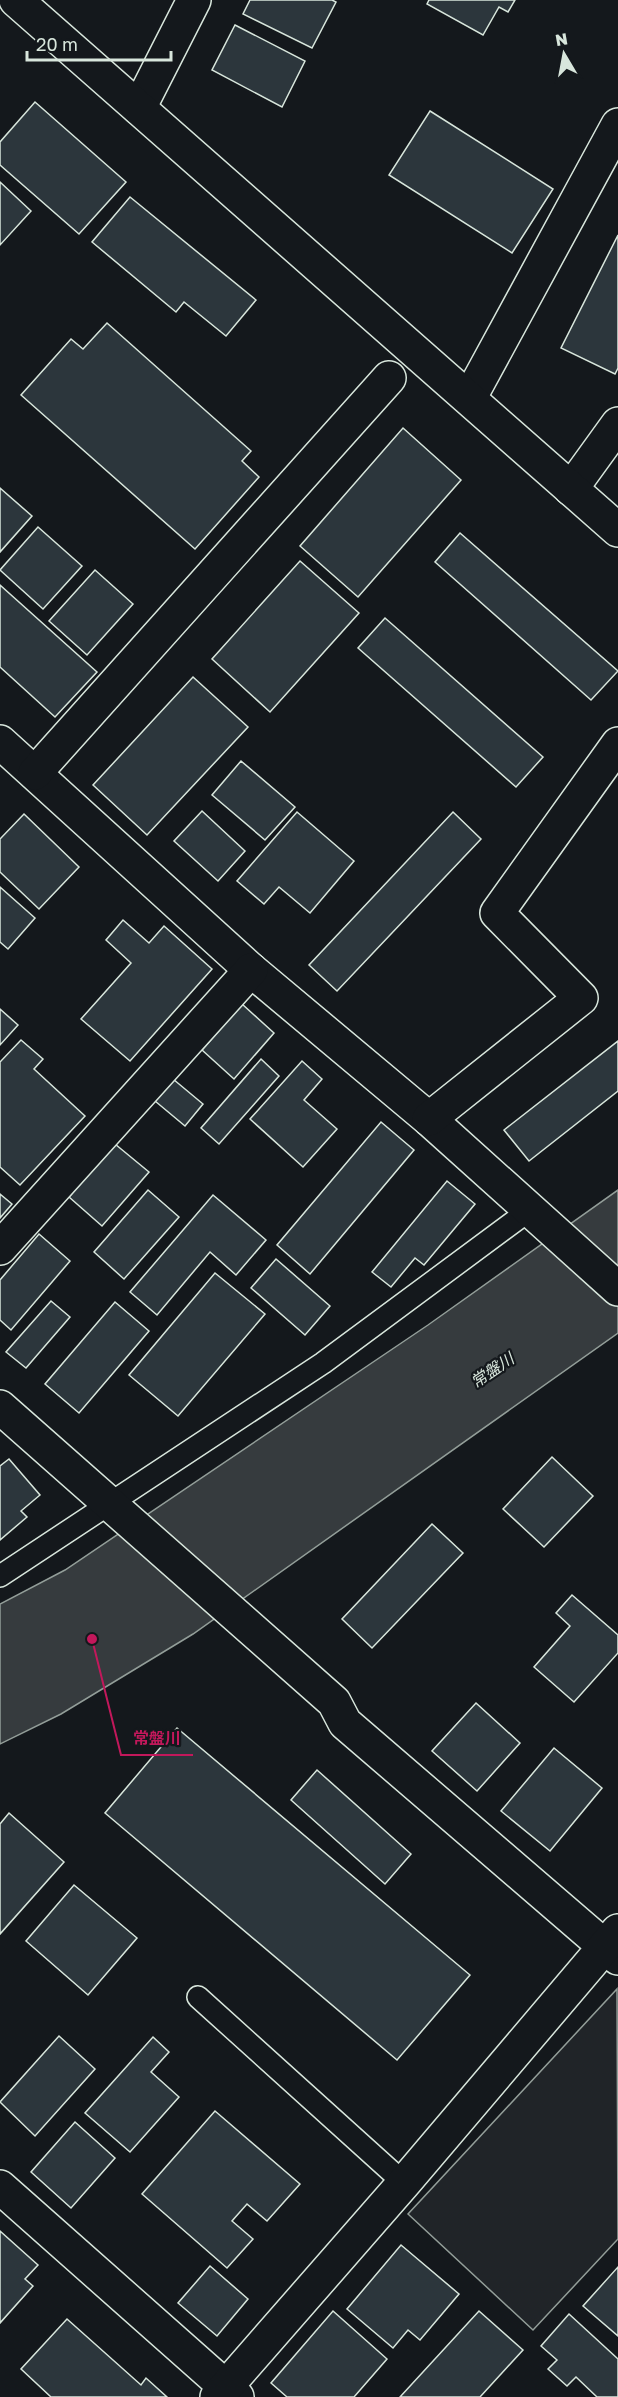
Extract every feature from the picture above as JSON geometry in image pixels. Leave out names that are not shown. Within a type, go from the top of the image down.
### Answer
[{"type":"street","points":[[16,0],[618,530]]},
{"type":"street","points":[[139,108],[194,0]]},
{"type":"street","points":[[470,398],[618,125]]},
{"type":"street","points":[[35,773],[389,378]]},
{"type":"street","points":[[571,489],[618,424]]},
{"type":"street","points":[[0,742],[251,970],[429,1119],[539,1215],[618,1289]]},
{"type":"street","points":[[429,1119],[581,998],[497,913],[618,744]]},
{"type":"street","points":[[0,1248],[251,970]]},
{"type":"street","points":[[0,1407],[334,1702],[345,1723],[613,1945],[404,2183],[226,2394],[0,2187]]},
{"type":"lane","points":[[0,1576],[113,1506],[539,1215]]},
{"type":"lane","points":[[198,1997],[404,2183]]},
{"type":"shaded area","points":[[617,1989],[618,2239],[533,2330],[408,2214]]},
{"type":"water","points":[[618,1190],[618,1333],[193,1634],[61,1714],[0,1744],[0,1604],[65,1570],[428,1325]]},
{"type":"building","points":[[250,0],[332,0],[336,2],[312,48],[243,14]]},
{"type":"building","points":[[429,0],[515,0],[508,12],[499,7],[483,35],[427,4]]},
{"type":"building","points":[[235,25],[305,61],[282,107],[212,70]]},
{"type":"building","points":[[35,102],[126,182],[79,234],[0,165],[0,142]]},
{"type":"building","points":[[430,111],[553,189],[512,253],[389,175]]},
{"type":"building","points":[[0,182],[31,211],[0,245]]},
{"type":"building","points":[[130,197],[256,300],[226,336],[184,302],[176,312],[92,242]]},
{"type":"building","points":[[618,235],[618,368],[615,374],[561,348]]},
{"type":"building","points":[[107,323],[251,451],[242,461],[259,477],[195,549],[21,395],[71,339],[83,349]]},
{"type":"building","points":[[403,428],[461,480],[358,597],[300,546]]},
{"type":"building","points":[[0,488],[32,516],[0,552]]},
{"type":"building","points":[[38,527],[82,566],[43,609],[0,570]]},
{"type":"building","points":[[460,533],[618,671],[591,700],[435,562]]},
{"type":"building","points":[[300,561],[359,613],[270,712],[212,659]]},
{"type":"building","points":[[95,570],[133,604],[87,655],[49,621]]},
{"type":"building","points":[[0,585],[97,672],[55,717],[0,667]]},
{"type":"building","points":[[385,618],[543,757],[516,787],[358,648]]},
{"type":"building","points":[[193,677],[248,727],[147,835],[93,785]]},
{"type":"building","points":[[241,761],[295,807],[265,840],[212,795]]},
{"type":"building","points":[[202,811],[245,851],[218,881],[174,841]]},
{"type":"building","points":[[297,812],[354,861],[310,913],[279,887],[264,904],[237,881]]},
{"type":"building","points":[[453,812],[481,839],[337,991],[309,965]]},
{"type":"building","points":[[24,814],[79,867],[39,909],[0,872],[0,839]]},
{"type":"building","points":[[0,887],[35,918],[8,949],[0,942]]},
{"type":"building","points":[[123,920],[149,943],[164,926],[212,969],[130,1061],[81,1019],[131,963],[106,940]]},
{"type":"building","points":[[242,1004],[274,1033],[234,1079],[202,1050]]},
{"type":"building","points":[[0,1009],[18,1025],[0,1045]]},
{"type":"building","points":[[21,1040],[43,1059],[34,1069],[85,1116],[20,1185],[0,1167],[0,1062]]},
{"type":"building","points":[[618,1041],[618,1091],[529,1161],[504,1130]]},
{"type":"building","points":[[261,1059],[279,1076],[219,1144],[201,1128]]},
{"type":"building","points":[[302,1061],[322,1079],[304,1100],[337,1129],[303,1167],[250,1119]]},
{"type":"building","points":[[173,1079],[203,1104],[185,1126],[155,1101]]},
{"type":"building","points":[[381,1122],[414,1150],[310,1274],[277,1245]]},
{"type":"building","points":[[115,1144],[149,1172],[102,1226],[69,1197]]},
{"type":"building","points":[[447,1181],[475,1204],[424,1265],[415,1258],[391,1287],[372,1272]]},
{"type":"building","points":[[148,1190],[179,1217],[124,1279],[94,1252]]},
{"type":"building","points":[[0,1194],[12,1204],[0,1218]]},
{"type":"building","points":[[213,1195],[266,1240],[236,1275],[210,1252],[157,1315],[130,1292]]},
{"type":"building","points":[[39,1234],[70,1261],[11,1330],[0,1320],[0,1280]]},
{"type":"building","points":[[276,1259],[330,1306],[305,1335],[251,1288]]},
{"type":"building","points":[[215,1273],[265,1314],[178,1416],[129,1375]]},
{"type":"building","points":[[51,1301],[70,1317],[26,1368],[6,1352]]},
{"type":"building","points":[[115,1302],[149,1331],[79,1413],[45,1384]]},
{"type":"building","points":[[552,1457],[593,1496],[544,1547],[503,1509]]},
{"type":"building","points":[[9,1459],[40,1495],[21,1511],[27,1517],[0,1540],[0,1466]]},
{"type":"building","points":[[432,1524],[463,1553],[372,1648],[342,1619]]},
{"type":"building","points":[[572,1595],[618,1635],[618,1653],[574,1702],[534,1667],[570,1626],[556,1613]]},
{"type":"building","points":[[476,1703],[520,1743],[477,1791],[432,1751]]},
{"type":"building","points":[[177,1728],[470,1975],[397,2060],[105,1813]]},
{"type":"building","points":[[554,1748],[602,1788],[550,1851],[501,1811]]},
{"type":"building","points":[[317,1770],[411,1854],[385,1884],[291,1800]]},
{"type":"building","points":[[9,1813],[64,1862],[0,1934],[0,1824]]},
{"type":"building","points":[[74,1885],[137,1938],[88,1995],[26,1941]]},
{"type":"building","points":[[59,2036],[95,2069],[35,2136],[0,2102]]},
{"type":"building","points":[[153,2037],[169,2052],[151,2072],[179,2097],[130,2152],[85,2113]]},
{"type":"building","points":[[215,2111],[300,2184],[267,2221],[247,2204],[232,2221],[253,2239],[227,2268],[142,2194]]},
{"type":"building","points":[[75,2122],[115,2158],[71,2208],[31,2172]]},
{"type":"building","points":[[0,2231],[38,2265],[25,2279],[33,2286],[0,2323]]},
{"type":"building","points":[[401,2245],[459,2294],[420,2340],[408,2330],[393,2348],[347,2309]]},
{"type":"building","points":[[210,2266],[248,2299],[217,2336],[178,2303]]},
{"type":"building","points":[[618,2267],[618,2336],[583,2306]]},
{"type":"building","points":[[333,2311],[387,2359],[354,2397],[287,2397],[271,2383]]},
{"type":"building","points":[[479,2311],[523,2350],[480,2397],[400,2397]]},
{"type":"building","points":[[569,2314],[618,2359],[618,2397],[597,2397],[576,2377],[567,2386],[548,2369],[557,2360],[541,2346]]},
{"type":"building","points":[[67,2319],[141,2385],[146,2378],[167,2397],[51,2397],[21,2369]]},
{"type":"place","name":"常盤川","points":[[92,1639]]}]
